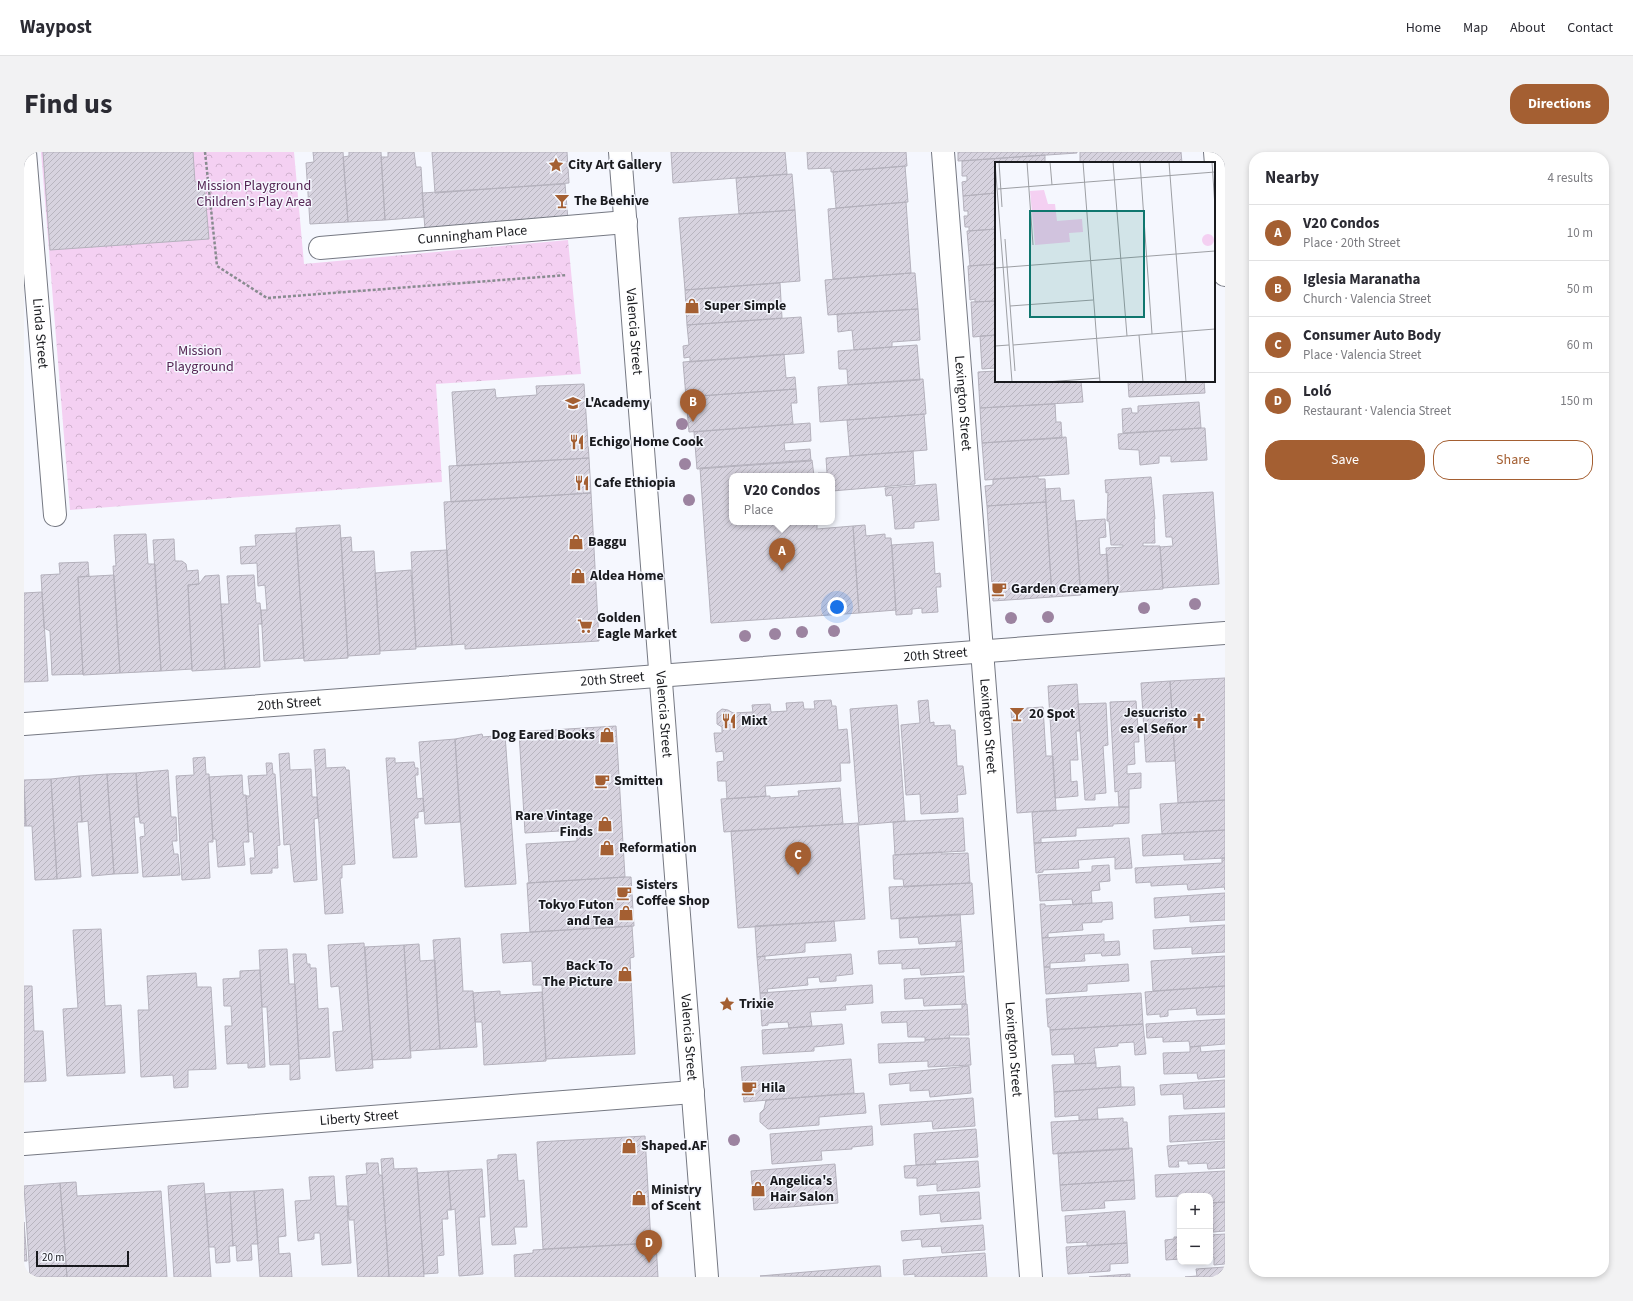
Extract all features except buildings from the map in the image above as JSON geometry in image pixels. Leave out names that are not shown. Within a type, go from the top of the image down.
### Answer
[{"type":"street","name":"Linda Street","points":[[25,152],[55,515]]},
{"type":"street","name":"Valencia Street","points":[[620,152],[708,1277]]},
{"type":"street","name":"Lexington Street","points":[[943,152],[980,652],[1030,1277]]},
{"type":"street","points":[[1215,152],[1225,274]]},
{"type":"street","name":"Cunningham Place","points":[[320,248],[626,222]]},
{"type":"street","name":"20th Street","points":[[24,724],[1225,633]]},
{"type":"street","name":"Liberty Street","points":[[24,1144],[693,1092]]},
{"type":"green space","name":"Mission Playground","points":[[41,152],[294,152],[304,264],[568,240],[581,374],[436,384],[442,482],[70,510]]},
{"type":"place","name":"City Art Gallery","points":[[556,165]]},
{"type":"place","name":"The Beehive","points":[[562,201]]},
{"type":"place","name":"Super Simple","points":[[692,306]]},
{"type":"place","name":"L'Academy","points":[[573,403]]},
{"type":"place","name":"Iglesia Maranatha","points":[[693,422]]},
{"type":"place","name":"Echigo Home Cook","points":[[577,442]]},
{"type":"place","name":"Cafe Ethiopia","points":[[582,483]]},
{"type":"place","name":"Baggu","points":[[576,542]]},
{"type":"place","name":"V20 Condos","points":[[782,571]]},
{"type":"place","name":"Aldea Home","points":[[578,576]]},
{"type":"place","name":"Garden Creamery","points":[[999,589]]},
{"type":"place","name":"Golden Eagle Market","points":[[585,626]]},
{"type":"place","name":"20 Spot","points":[[1017,714]]},
{"type":"place","name":"Mixt","points":[[729,721]]},
{"type":"place","name":"Jesucristo es el Señor","points":[[1199,721]]},
{"type":"place","name":"Dog Eared Books","points":[[607,735]]},
{"type":"place","name":"Smitten","points":[[602,781]]},
{"type":"place","name":"Rare Vintage Finds","points":[[605,824]]},
{"type":"place","name":"Reformation","points":[[607,848]]},
{"type":"place","name":"Consumer Auto Body","points":[[798,875]]},
{"type":"place","name":"Sisters Coffee Shop","points":[[624,893]]},
{"type":"place","name":"Tokyo Futon and Tea","points":[[626,913]]},
{"type":"place","name":"Back To The Picture","points":[[625,974]]},
{"type":"place","name":"Trixie","points":[[727,1004]]},
{"type":"place","name":"Hila","points":[[749,1088]]},
{"type":"place","name":"Shaped.AF","points":[[629,1146]]},
{"type":"place","name":"Angelica's Hair Salon","points":[[758,1189]]},
{"type":"place","name":"Ministry of Scent","points":[[639,1198]]},
{"type":"place","name":"Loló","points":[[649,1263]]},
{"type":"park label","name":"Mission Playground Children's Play Area","points":[[254,194]]}]
